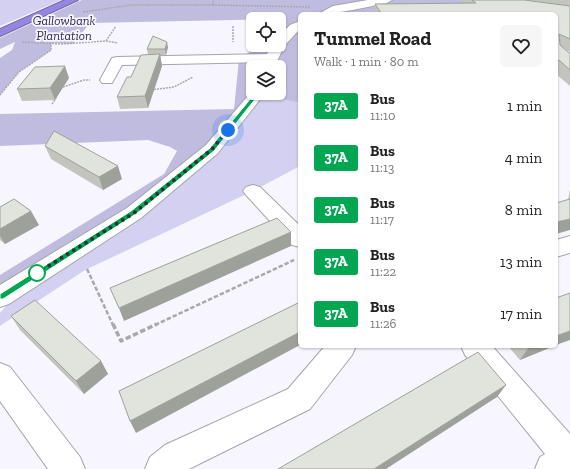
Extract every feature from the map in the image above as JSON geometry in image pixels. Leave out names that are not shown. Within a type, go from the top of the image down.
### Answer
[{"type":"highway","points":[[0,33],[73,0]]},
{"type":"street","points":[[328,12],[337,8],[387,0]]},
{"type":"street","points":[[270,60],[283,39],[298,26]]},
{"type":"street","points":[[106,80],[124,46]]},
{"type":"street","points":[[116,61],[246,63]]},
{"type":"street","points":[[0,297],[134,213],[212,149],[252,100]]},
{"type":"street","points":[[253,191],[298,237]]},
{"type":"street","points":[[558,248],[570,244]]},
{"type":"street","points":[[162,469],[177,457],[299,399],[340,348]]},
{"type":"street","points":[[477,348],[570,459],[552,469]]},
{"type":"street","points":[[0,377],[68,469]]},
{"type":"path","points":[[212,5],[214,0]]},
{"type":"path","points":[[81,13],[100,7],[139,4],[287,5],[337,8]]},
{"type":"path","points":[[106,42],[116,26]]},
{"type":"path","points":[[22,42],[115,42],[124,46]]},
{"type":"path","points":[[0,95],[19,72],[51,50],[51,43]]},
{"type":"path","points":[[77,248],[121,341],[298,258]]},
{"type":"shaded area","points":[[0,0],[61,0],[0,26]]},
{"type":"shaded area","points":[[251,100],[286,100],[298,103],[298,167],[253,191],[85,270],[0,326],[0,313],[30,278],[134,213]]},
{"type":"green space","name":"Gallowbank Plantation","points":[[82,0],[484,0],[522,5],[378,10],[374,12],[298,12],[298,103],[286,100],[286,60],[246,60],[246,100],[252,100],[212,149],[0,297],[0,275],[164,174],[177,151],[170,147],[148,140],[0,146],[0,114],[234,109],[239,59],[250,52],[286,52],[286,12],[246,12],[246,20],[90,23],[73,44],[51,43],[51,50],[19,72],[0,95],[0,58],[12,50],[15,42],[0,49],[0,38]]},
{"type":"building","points":[[472,0],[524,0],[570,6],[570,39],[559,34],[560,45],[570,53],[570,70],[558,60],[558,12],[381,12],[375,4],[476,3]]},
{"type":"building","points":[[153,36],[167,42],[165,49],[147,49]]},
{"type":"building","points":[[160,54],[145,96],[117,97],[127,77],[131,77],[141,55]]},
{"type":"building","points":[[65,66],[50,88],[17,89],[35,67]]},
{"type":"building","points":[[54,131],[118,166],[99,177],[45,146]]},
{"type":"building","points":[[14,199],[31,211],[0,229],[0,207]]},
{"type":"building","points":[[570,199],[570,219],[558,222],[558,202]]},
{"type":"building","points":[[277,218],[291,232],[119,308],[110,288]]},
{"type":"building","points":[[570,293],[570,331],[558,335],[558,297]]},
{"type":"building","points":[[35,300],[101,361],[76,381],[11,316]]},
{"type":"building","points":[[298,303],[298,333],[130,421],[119,391]]},
{"type":"building","points":[[478,352],[506,385],[374,469],[278,469]]},
{"type":"bus line","name":"37A","points":[[0,297],[134,213],[212,149],[252,100]]},
{"type":"route","points":[[37,273],[134,213],[212,149],[228,130]]}]
